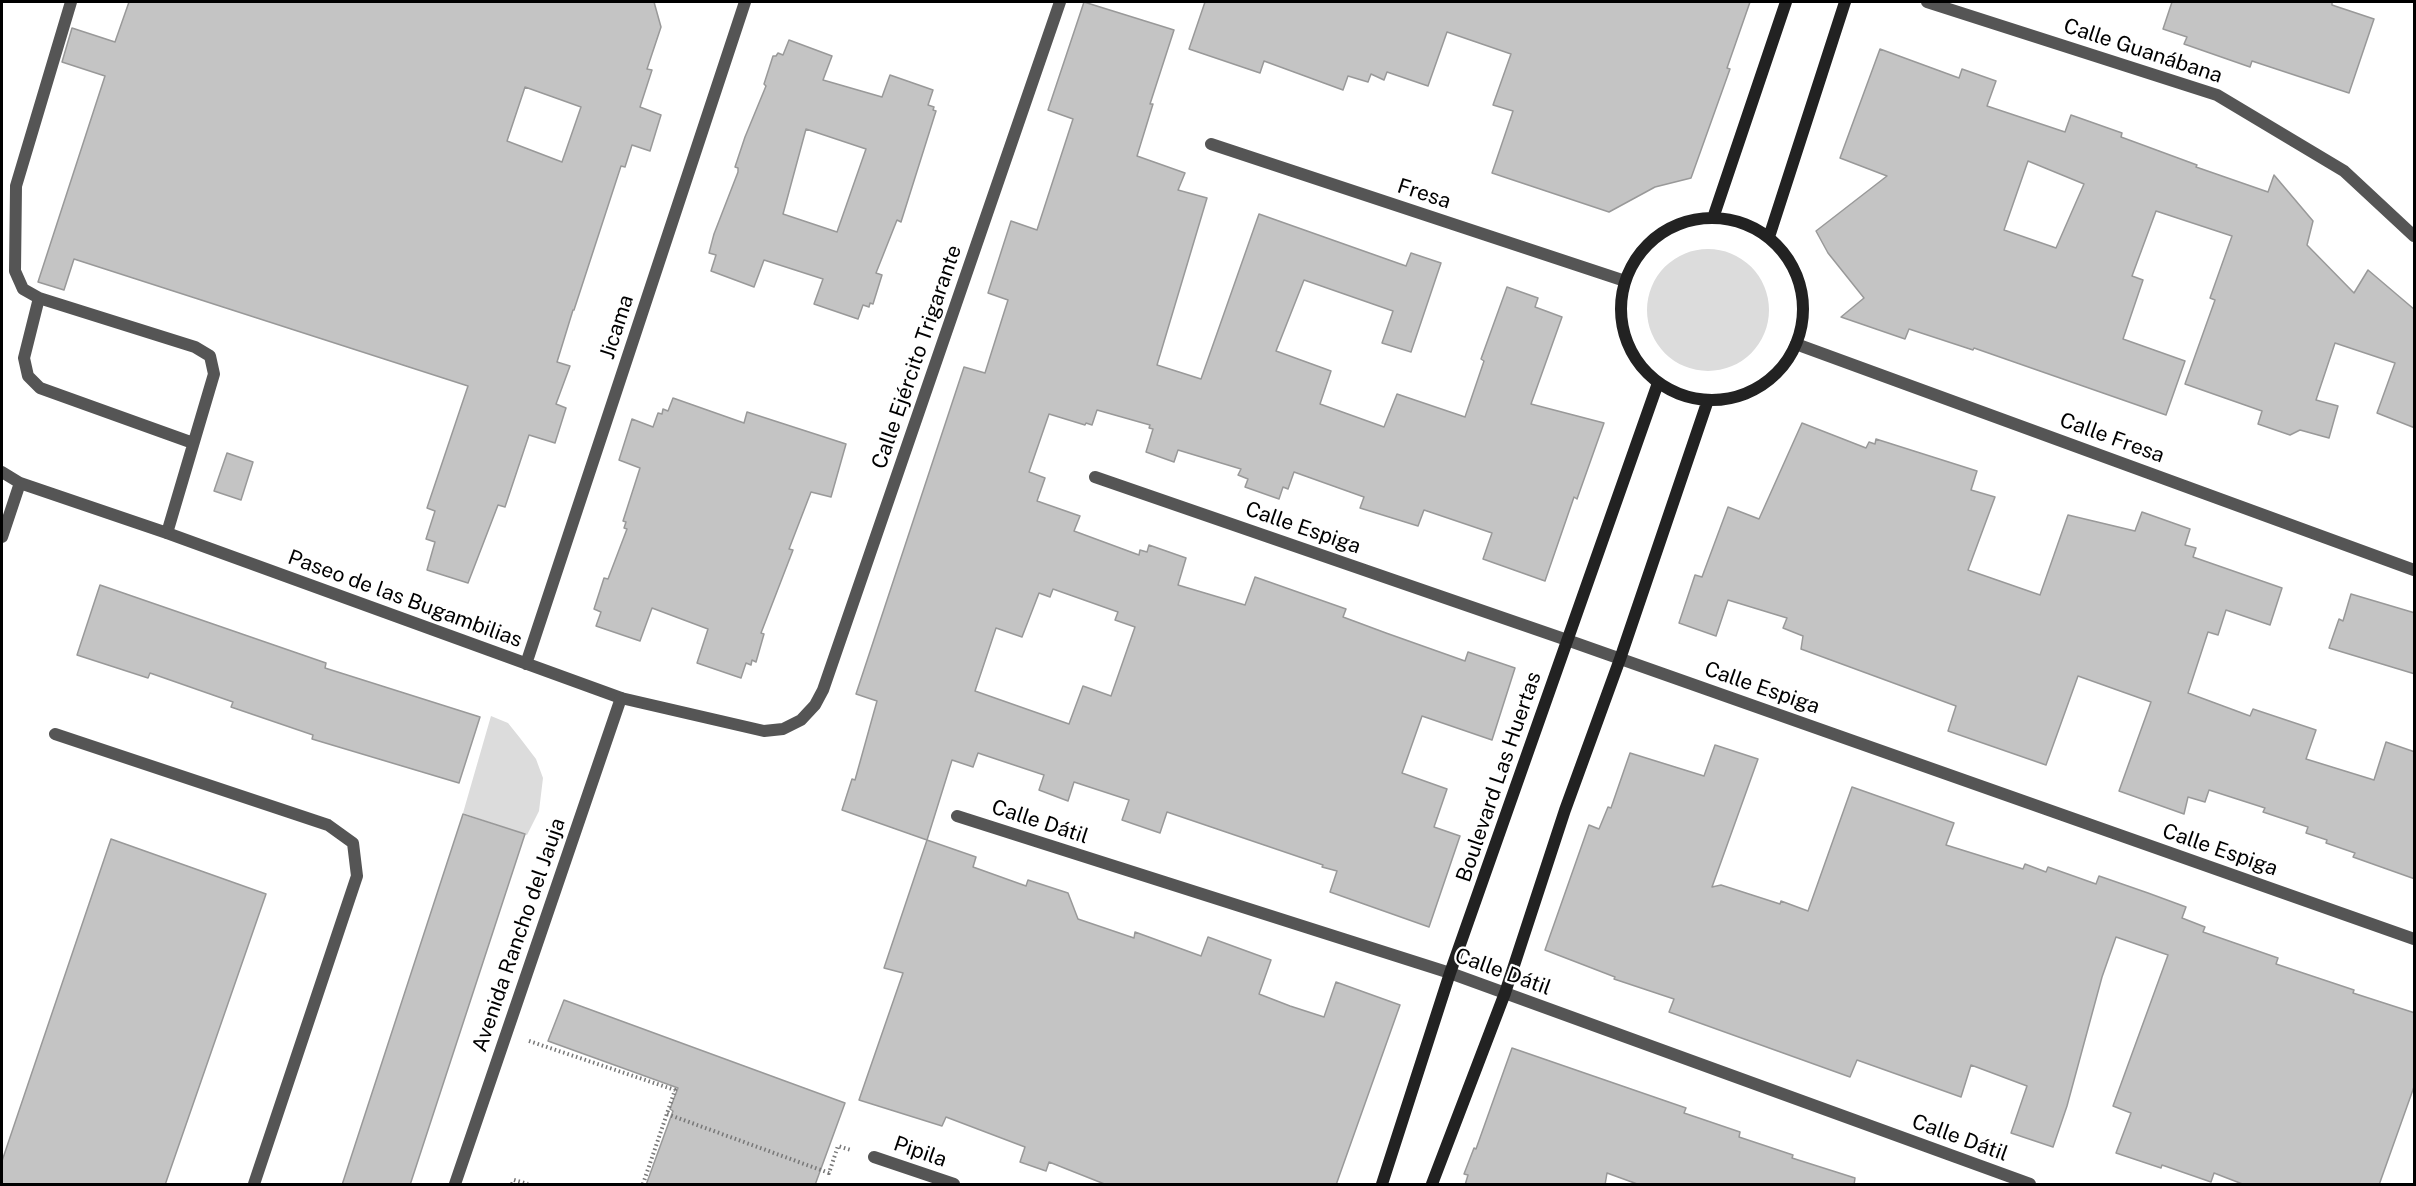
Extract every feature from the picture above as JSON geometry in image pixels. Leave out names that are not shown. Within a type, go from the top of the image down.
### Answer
[{"type":"main road","points":[[1713,218],[1786,2]]},
{"type":"main road","points":[[1769,237],[1845,2]]},
{"type":"main road","points":[[1713,218],[1741,223],[1769,237],[1791,261],[1802,291],[1803,322],[1793,353],[1773,378],[1746,394],[1708,400],[1683,397],[1658,383],[1637,363],[1625,338],[1620,309],[1625,281],[1638,255],[1659,235],[1684,222],[1713,218]]},
{"type":"main road","name":"Boulevard Las Huertas","points":[[1382,1185],[1450,974],[1658,383]]},
{"type":"main road","points":[[1432,1185],[1505,993],[1565,810],[1620,659],[1708,400]]},
{"type":"street","points":[[71,2],[16,186],[15,271],[23,289],[39,298],[195,347],[210,356],[214,374],[167,533]]},
{"type":"street","name":"Jicama","points":[[526,664],[745,2]]},
{"type":"street","name":"Calle Ejército Trigarante","points":[[801,720],[815,705],[823,690],[1060,2]]},
{"type":"street","name":"Calle Guanábana","points":[[1927,2],[2217,95],[2344,171],[2415,236]]},
{"type":"street","name":"Fresa","points":[[1211,144],[1625,281]]},
{"type":"street","points":[[39,298],[24,358],[28,376],[40,388],[193,443]]},
{"type":"street","name":"Calle Fresa","points":[[1796,344],[2415,570]]},
{"type":"street","name":"Paseo de las Bugambilias","points":[[2,471],[20,483],[167,533],[621,698],[764,731],[783,729],[801,720]]},
{"type":"street","name":"Calle Espiga","points":[[1095,477],[1567,640],[2415,939]]},
{"type":"street","points":[[2,537],[20,483]]},
{"type":"street","name":"Avenida Rancho del Jauja","points":[[455,1185],[621,698]]},
{"type":"street","points":[[55,734],[328,825],[353,843],[357,876],[254,1185]]},
{"type":"street","name":"Calle Dátil","points":[[957,816],[1450,974],[2030,1185]]},
{"type":"street","name":"Pipila","points":[[874,1157],[954,1185]]},
{"type":"path","points":[[506,1033],[675,1090],[643,1185]]},
{"type":"path","points":[[667,1114],[829,1173],[838,1146],[874,1157]]},
{"type":"path","points":[[513,1185],[514,1180],[528,1185]]},
{"type":"shaded area","points":[[1708,249],[1731,253],[1751,267],[1765,287],[1769,310],[1765,333],[1751,353],[1731,367],[1708,371],[1685,367],[1665,353],[1651,333],[1647,310],[1651,287],[1665,267],[1685,253]]},
{"type":"shaded area","points":[[491,716],[508,723],[536,759],[543,778],[539,811],[527,835],[463,813]]},
{"type":"building","points":[[129,2],[654,2],[661,27],[647,69],[652,70],[640,107],[661,115],[650,151],[632,145],[625,167],[621,166],[573,310],[557,362],[570,366],[556,404],[566,408],[555,443],[529,435],[505,507],[498,505],[468,583],[427,570],[435,542],[426,539],[435,511],[427,508],[468,386],[74,259],[64,290],[38,282],[105,76],[62,62],[72,28],[115,42]],"holes":[[[525,87],[581,107],[562,162],[507,141]]]},
{"type":"building","points":[[1084,2],[1174,30],[1150,104],[1153,104],[1137,156],[1185,173],[1178,190],[1207,198],[1157,365],[1201,379],[1259,214],[1406,266],[1411,253],[1441,263],[1411,352],[1382,343],[1393,311],[1304,280],[1276,351],[1331,371],[1320,404],[1384,427],[1397,394],[1465,417],[1484,361],[1481,359],[1507,287],[1538,298],[1535,307],[1562,317],[1531,404],[1604,423],[1577,499],[1574,497],[1545,581],[1483,559],[1492,533],[1424,510],[1418,526],[1360,508],[1364,497],[1294,472],[1288,489],[1283,487],[1279,499],[1245,487],[1248,479],[1238,475],[1241,469],[1178,450],[1174,462],[1146,452],[1153,429],[1149,428],[1150,425],[1097,410],[1092,425],[1049,414],[1029,472],[1045,478],[1037,501],[1080,516],[1074,531],[1139,555],[1140,550],[1147,552],[1149,545],[1186,558],[1178,585],[1245,605],[1255,577],[1346,609],[1343,617],[1465,661],[1468,652],[1515,668],[1492,740],[1422,716],[1402,773],[1447,789],[1434,827],[1460,836],[1429,927],[1330,892],[1337,871],[1322,867],[1323,865],[1167,812],[1160,833],[1122,820],[1129,800],[1074,782],[1068,801],[1039,790],[1044,775],[978,753],[973,767],[952,760],[927,840],[842,810],[852,779],[855,780],[877,701],[856,694],[964,367],[985,373],[1008,300],[988,293],[1011,221],[1037,230],[1073,119],[1048,110]],"holes":[[[1053,589],[1118,612],[1115,620],[1135,627],[1111,696],[1083,686],[1069,724],[975,691],[996,628],[1022,637],[1039,593],[1050,597]]]},
{"type":"building","points":[[1205,2],[1750,2],[1727,68],[1730,69],[1691,178],[1655,187],[1609,212],[1492,173],[1513,111],[1493,105],[1511,54],[1447,32],[1428,86],[1387,72],[1384,80],[1371,74],[1368,82],[1348,76],[1343,90],[1264,61],[1260,73],[1189,49]]},
{"type":"building","points":[[2172,2],[2332,2],[2332,5],[2374,19],[2349,93],[2252,61],[2250,67],[2184,44],[2187,37],[2163,29]]},
{"type":"building","points":[[789,40],[832,56],[823,80],[882,97],[890,75],[933,90],[928,105],[934,107],[933,110],[936,111],[901,222],[897,220],[876,273],[882,275],[873,304],[870,303],[869,307],[863,305],[858,319],[814,304],[823,279],[764,260],[754,287],[711,271],[716,255],[709,253],[738,172],[738,168],[735,167],[745,137],[766,86],[764,84],[773,56],[778,53],[783,55]],"holes":[[[806,129],[866,149],[837,232],[783,214]]]},
{"type":"building","points":[[1880,49],[1959,78],[1962,69],[1996,81],[1987,106],[2065,132],[2071,115],[2122,133],[2121,137],[2197,165],[2196,167],[2268,192],[2274,175],[2313,221],[2307,245],[2354,293],[2368,270],[2415,310],[2415,428],[2377,413],[2395,363],[2335,343],[2316,400],[2338,406],[2329,438],[2300,430],[2290,435],[2258,424],[2262,411],[2185,384],[2215,300],[2210,298],[2232,236],[2156,211],[2132,276],[2143,280],[2123,339],[2185,361],[2166,415],[1974,348],[1973,350],[1909,329],[1905,339],[1841,317],[1864,298],[1828,253],[1816,231],[1887,176],[1840,158]],"holes":[[[2028,161],[2084,184],[2056,248],[2004,230]]]},
{"type":"building","points":[[673,398],[744,423],[747,412],[846,444],[831,497],[811,492],[789,549],[793,550],[761,633],[764,634],[756,662],[752,660],[751,665],[746,663],[741,678],[697,663],[708,629],[652,608],[640,641],[596,626],[601,612],[594,609],[604,578],[608,579],[627,529],[624,528],[626,522],[623,521],[640,468],[619,460],[632,419],[653,427],[658,413],[662,414],[663,409],[668,411]]},
{"type":"building","points":[[1802,423],[1866,448],[1869,442],[1875,444],[1876,439],[1977,471],[1971,490],[1995,497],[1968,570],[2040,595],[2068,515],[2135,531],[2142,512],[2190,529],[2185,545],[2196,548],[2193,557],[2282,588],[2270,625],[2226,610],[2218,635],[2208,632],[2188,693],[2250,716],[2253,709],[2316,730],[2306,759],[2374,780],[2386,742],[2415,752],[2415,879],[2353,857],[2355,853],[2306,833],[2308,827],[2263,812],[2265,808],[2209,790],[2205,802],[2188,797],[2184,814],[2119,791],[2151,702],[2078,676],[2046,765],[1948,731],[1956,706],[1801,649],[1803,636],[1783,628],[1787,618],[1728,600],[1716,636],[1679,623],[1695,575],[1702,577],[1728,507],[1759,519]]},
{"type":"building","points":[[227,453],[253,462],[241,500],[214,491]]},
{"type":"building","points":[[100,585],[326,663],[325,668],[480,717],[459,783],[312,739],[313,735],[231,707],[233,702],[150,673],[148,678],[77,655]]},
{"type":"building","points":[[2351,594],[2415,613],[2415,674],[2329,648],[2339,619],[2343,621]]},
{"type":"building","points":[[1715,745],[1758,759],[1712,887],[1721,885],[1780,904],[1781,901],[1808,911],[1852,787],[1954,823],[1946,845],[2023,869],[2025,864],[2046,872],[2048,867],[2096,884],[2099,876],[2148,893],[2186,907],[2182,918],[2205,927],[2203,932],[2278,958],[2276,964],[2415,1013],[2415,1084],[2379,1185],[2245,1185],[2214,1173],[2211,1182],[2162,1165],[2161,1168],[2116,1153],[2131,1113],[2113,1106],[2168,955],[2116,937],[2102,977],[2067,1106],[2053,1147],[2011,1133],[2027,1086],[1971,1065],[1961,1097],[1857,1060],[1850,1077],[1669,1012],[1674,999],[1614,979],[1615,977],[1545,950],[1589,825],[1599,829],[1608,807],[1611,808],[1630,753],[1704,776]]},
{"type":"building","points":[[463,814],[525,834],[410,1185],[342,1185]]},
{"type":"building","points":[[111,839],[266,894],[165,1185],[2,1185],[2,1161]]},
{"type":"building","points":[[927,840],[976,857],[973,867],[1026,886],[1028,880],[1068,893],[1078,919],[1134,938],[1135,932],[1201,956],[1208,937],[1271,960],[1259,994],[1290,1006],[1324,1017],[1336,982],[1400,1005],[1336,1185],[1107,1185],[1049,1162],[1046,1171],[1020,1162],[1025,1147],[946,1117],[942,1126],[859,1100],[903,973],[884,968]]},
{"type":"building","points":[[564,1000],[845,1103],[815,1185],[646,1185],[673,1111],[670,1109],[678,1088],[548,1041]]},
{"type":"building","points":[[1512,1048],[1686,1108],[1684,1113],[1740,1132],[1739,1137],[1793,1155],[1792,1158],[1855,1178],[1854,1185],[1640,1185],[1607,1173],[1605,1185],[1465,1185],[1468,1175],[1464,1174],[1474,1148],[1476,1149]]}]
